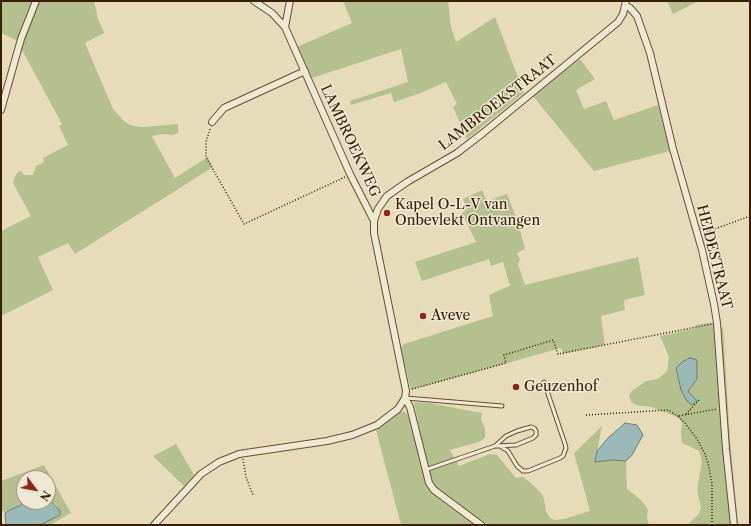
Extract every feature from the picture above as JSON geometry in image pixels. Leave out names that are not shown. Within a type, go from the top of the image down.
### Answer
[{"type":"street","points":[[1,110],[21,39],[36,1]]},
{"type":"street","name":"LAMBROEKWEG","points":[[254,1],[272,13],[285,27],[350,174],[374,221]]},
{"type":"street","points":[[285,27],[290,1]]},
{"type":"street","name":"LAMBROEKSTRAAT","points":[[154,525],[201,474],[219,462],[242,453],[327,441],[352,435],[376,424],[398,410],[406,390],[374,233],[374,221],[378,208],[387,196],[407,182],[457,153],[483,133],[618,22],[623,14],[626,3]]},
{"type":"street","name":"HEIDESTRAAT","points":[[626,3],[637,16],[650,53],[672,142],[702,250],[717,323],[726,449],[734,525]]},
{"type":"street","points":[[212,122],[224,108],[305,70]]},
{"type":"street","points":[[404,398],[410,407],[429,483],[434,490],[481,525]]},
{"type":"lane","points":[[496,446],[506,449],[517,466],[523,471],[528,471],[563,456],[566,450],[565,444],[544,382]]},
{"type":"lane","points":[[404,398],[502,406]]},
{"type":"lane","points":[[425,470],[496,446],[516,445],[522,443],[535,437],[536,431],[532,427],[527,427],[512,433],[496,446]]},
{"type":"path","points":[[212,122],[206,142],[206,157],[244,224],[350,174]]},
{"type":"path","points":[[698,236],[750,216]]},
{"type":"path","points":[[406,390],[506,362],[504,355],[553,340],[558,354],[717,323]]},
{"type":"path","points":[[686,414],[700,398]]},
{"type":"path","points":[[678,416],[723,408]]},
{"type":"path","points":[[586,415],[668,410],[678,416],[697,439],[708,463],[712,484],[712,525]]},
{"type":"path","points":[[242,453],[246,477],[253,495]]},
{"type":"green space","points":[[1,1],[34,1],[18,41],[1,33]]},
{"type":"green space","points":[[39,1],[94,1],[98,19],[104,33],[85,43],[113,109],[123,120],[134,126],[144,127],[178,124],[178,133],[172,135],[164,134],[152,136],[175,178],[208,157],[213,167],[75,254],[68,243],[38,257],[53,290],[1,316],[1,231],[31,216],[13,183],[14,179],[17,173],[21,171],[24,175],[33,175],[36,166],[44,162],[43,158],[68,145],[59,126],[62,124],[21,48]]},
{"type":"green space","points":[[343,1],[448,1],[451,27],[456,42],[495,17],[524,93],[467,139],[453,107],[457,104],[446,82],[394,102],[391,93],[351,105],[350,101],[408,82],[401,49],[312,78],[297,47],[352,23]]},
{"type":"green space","points":[[667,1],[699,1],[673,14]]},
{"type":"green space","points":[[580,59],[595,79],[576,90],[584,109],[606,101],[614,120],[658,105],[670,151],[594,171],[533,96]]},
{"type":"green space","points":[[482,190],[487,201],[507,194],[518,222],[525,249],[517,253],[520,259],[518,264],[525,285],[638,257],[645,295],[624,300],[625,310],[601,316],[605,345],[563,354],[561,348],[411,390],[401,348],[404,344],[493,316],[489,295],[511,285],[509,283],[503,262],[491,266],[489,259],[422,281],[415,262],[476,242],[462,213],[467,209],[463,199]]},
{"type":"green space","points":[[713,323],[723,327],[730,439],[738,525],[687,525],[699,514],[701,507],[697,490],[702,462],[699,451],[682,443],[682,422],[677,417],[651,407],[636,405],[631,402],[629,395],[646,381],[658,379],[667,371],[669,357],[660,336],[696,328],[696,325]]},
{"type":"green space","points":[[414,402],[429,403],[482,413],[481,419],[485,428],[485,438],[479,442],[450,450],[459,466],[490,454],[497,455],[516,478],[523,477],[541,493],[544,499],[546,511],[550,518],[555,520],[564,519],[590,511],[574,453],[602,426],[595,462],[613,460],[626,461],[627,489],[645,505],[648,510],[647,518],[649,525],[486,525],[439,491],[433,484],[426,461]]},
{"type":"green space","points":[[404,411],[408,415],[427,487],[440,500],[475,525],[401,525],[376,430],[400,412]]},
{"type":"green space","points":[[176,444],[194,475],[184,486],[153,456]]},
{"type":"green space","points":[[44,465],[47,470],[31,470]]},
{"type":"green space","points":[[16,475],[16,507],[5,514],[1,508],[1,481]]},
{"type":"green space","points":[[56,486],[71,513],[50,525],[40,525],[60,515],[56,504]]},
{"type":"water","points":[[690,358],[697,360],[697,379],[688,391],[697,401],[692,405],[687,401],[681,390],[676,368],[682,362]]},
{"type":"water","points":[[625,423],[637,425],[643,435],[632,455],[626,461],[613,460],[595,462],[597,451],[608,438]]},
{"type":"water","points":[[56,506],[60,511],[60,515],[40,525],[6,525],[5,514],[16,507],[16,510],[56,510]]},
{"type":"place","name":"Kapel O-L-V van Onbevlekt Ontvangen","points":[[387,213]]},
{"type":"place","name":"Aveve","points":[[423,316]]},
{"type":"place","name":"Geuzenhof","points":[[516,387]]}]
